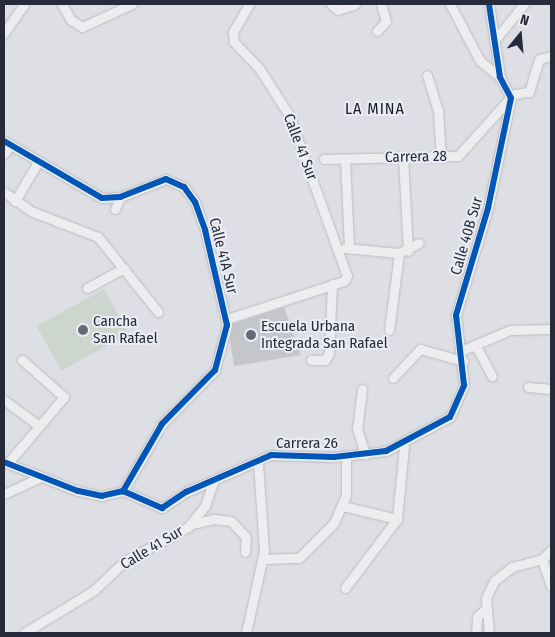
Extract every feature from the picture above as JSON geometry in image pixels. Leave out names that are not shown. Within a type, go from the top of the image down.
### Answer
[{"type":"street","points":[[4,33],[24,4]]},
{"type":"street","points":[[62,4],[71,20],[82,27],[132,4]]},
{"type":"street","name":"Calle 41 Sur","points":[[249,4],[233,37],[289,115],[340,248],[346,270],[344,280],[332,284]]},
{"type":"street","points":[[333,6],[355,4]]},
{"type":"street","points":[[377,31],[386,21],[381,4]]},
{"type":"street","points":[[450,4],[480,61],[500,77]]},
{"type":"street","points":[[488,4],[500,77],[510,96],[529,92],[540,58],[551,56]]},
{"type":"street","points":[[494,41],[524,4]]},
{"type":"street","points":[[427,75],[438,110],[441,158]]},
{"type":"street","name":"Carrera 28","points":[[324,159],[441,158],[465,152],[510,96]]},
{"type":"street","name":"Calle 40B Sur","points":[[460,402],[463,361],[456,315],[488,208],[510,96]]},
{"type":"street","points":[[4,154],[7,143]]},
{"type":"street","name":"Calle 41A Sur","points":[[7,143],[102,198],[120,197],[166,179],[184,187],[195,202],[205,230],[226,319],[215,370],[162,424],[123,491]]},
{"type":"street","points":[[389,330],[404,252],[403,158]]},
{"type":"street","points":[[344,159],[350,248]]},
{"type":"street","points":[[15,200],[38,162]]},
{"type":"street","points":[[4,192],[15,200],[98,237],[158,312]]},
{"type":"street","points":[[115,209],[120,197]]},
{"type":"street","points":[[340,248],[404,252],[419,243]]},
{"type":"street","points":[[87,288],[124,268]]},
{"type":"street","points":[[226,319],[332,284],[329,353],[324,360],[311,360]]},
{"type":"street","points":[[461,351],[477,348],[510,330],[551,329]]},
{"type":"street","points":[[477,348],[492,376]]},
{"type":"street","points":[[393,378],[420,349],[463,361]]},
{"type":"street","points":[[22,360],[64,397],[6,463],[78,491],[112,495],[123,491]]},
{"type":"street","points":[[528,387],[551,390]]},
{"type":"street","points":[[362,389],[357,428],[365,455]]},
{"type":"street","points":[[4,400],[39,426]]},
{"type":"street","name":"Carrera 26","points":[[123,491],[162,508],[186,492],[214,483],[258,462],[283,453],[365,455],[404,446],[445,422],[460,402]]},
{"type":"street","points":[[345,588],[397,519],[404,446]]},
{"type":"street","points":[[263,560],[299,558],[326,532],[343,506],[346,456]]},
{"type":"street","points":[[246,633],[263,560],[258,462]]},
{"type":"street","points":[[4,494],[41,477]]},
{"type":"street","name":"Calle 41 Sur","points":[[28,631],[93,590],[125,561],[188,526],[205,506],[214,483]]},
{"type":"street","points":[[343,506],[397,519]]},
{"type":"street","points":[[188,526],[204,520],[231,521],[246,537],[245,552]]},
{"type":"street","points":[[489,633],[486,608],[489,588],[502,574],[542,559],[551,550]]},
{"type":"street","points":[[542,559],[551,586]]},
{"type":"street","points":[[476,633],[477,618],[486,608]]},
{"type":"street","points":[[28,631],[42,633]]},
{"type":"shaded area","name":"Cancha San Rafael","points":[[104,289],[129,334],[61,371],[37,326]]},
{"type":"building","name":"Escuela Urbana Integrada San Rafael","points":[[284,307],[301,355],[234,366],[230,339],[233,324]]},
{"type":"cycle path","points":[[123,491],[162,508],[186,492],[271,455],[334,457],[386,451],[450,417],[464,385],[456,315],[488,208],[511,98],[500,77],[489,4]]},
{"type":"cycle path","points":[[4,141],[102,198],[120,197],[166,179],[184,187],[195,202],[205,230],[227,325],[215,370],[162,424],[123,491],[102,496],[78,491],[4,462]]},
{"type":"place","name":"Cancha San Rafael","points":[[83,330]]},
{"type":"place","name":"Escuela Urbana Integrada San Rafael","points":[[251,335]]},
{"type":"district","name":"LA MINA","points":[[375,109]]}]
